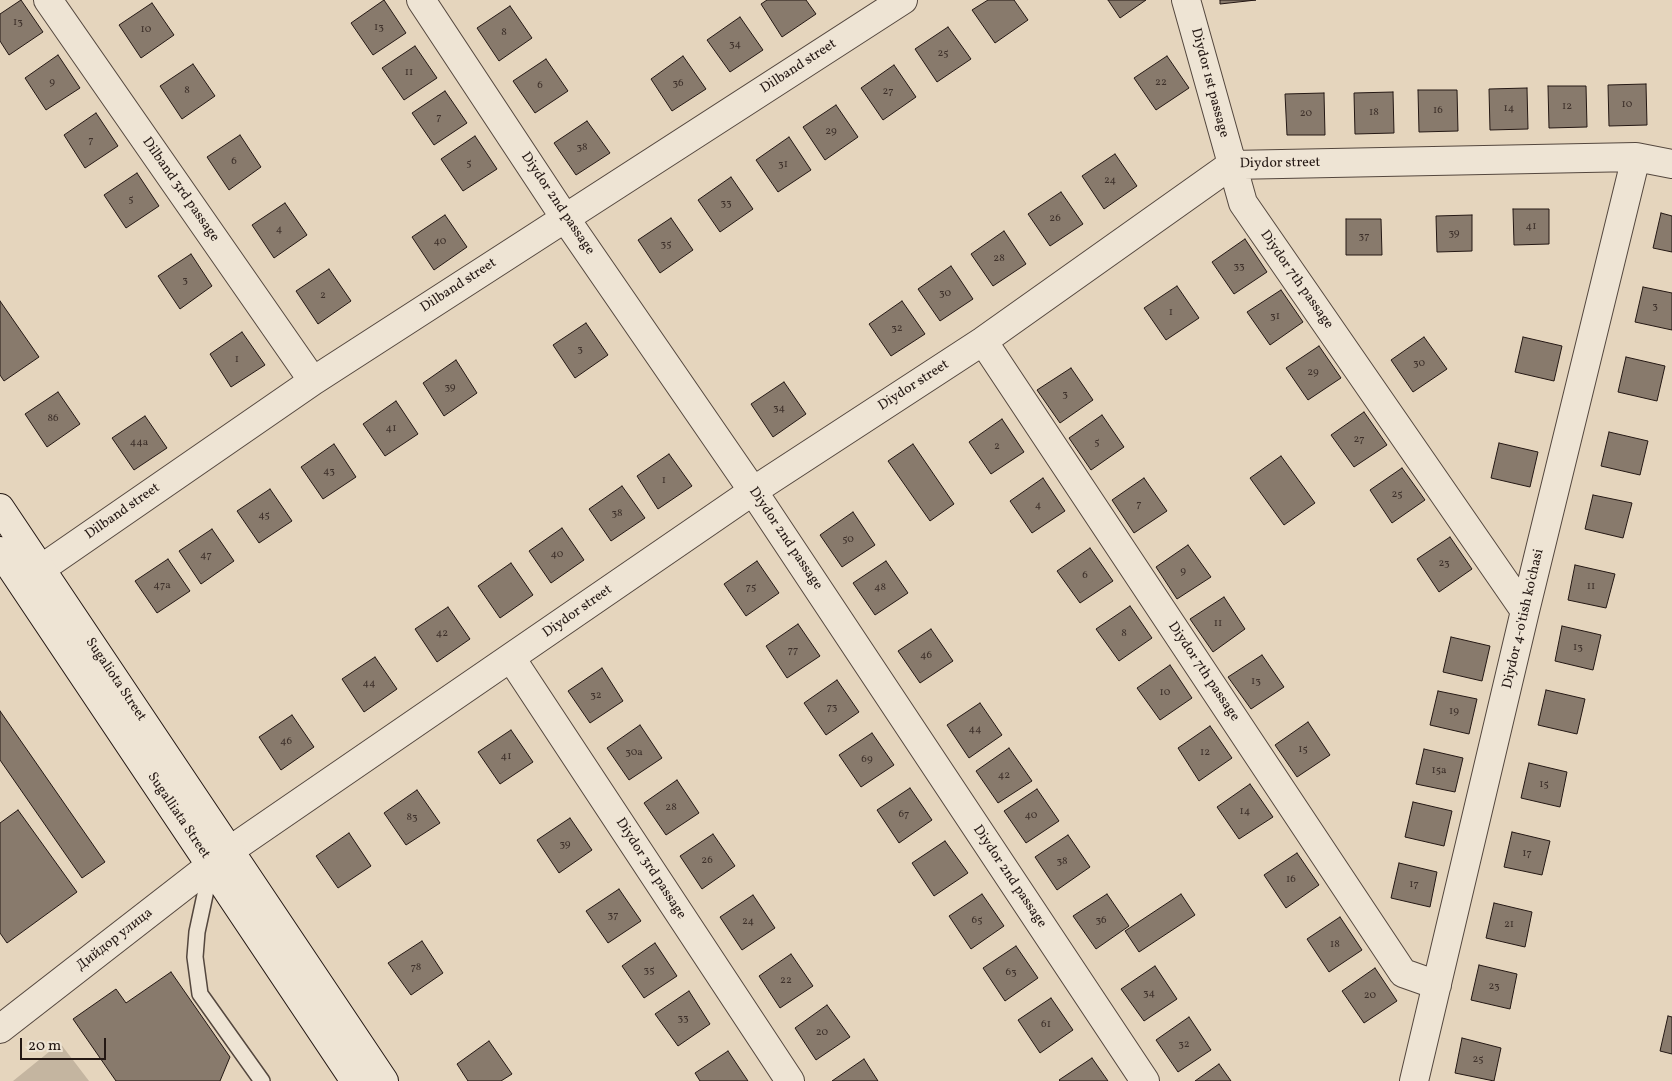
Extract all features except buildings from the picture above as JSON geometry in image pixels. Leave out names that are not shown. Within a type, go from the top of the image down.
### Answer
[{"type":"street","name":"Dilband 3rd passage","points":[[48,0],[312,381]]},
{"type":"street","name":"Diydor 2nd passage","points":[[421,0],[565,218],[753,491],[1145,1081]]},
{"type":"street","name":"Dilband street","points":[[31,576],[312,381],[903,0]]},
{"type":"street","name":"Diydor 1st passage","points":[[1186,0],[1231,165]]},
{"type":"street","name":"Diydor street","points":[[220,858],[753,491],[983,341],[1231,165],[1636,157],[1672,164]]},
{"type":"street","name":"Diydor 4-o'tish ko'chasi","points":[[1414,1081],[1636,157]]},
{"type":"street","name":"Diydor 7th passage","points":[[1231,165],[1243,203],[1526,611]]},
{"type":"street","name":"Diydor 7th passage","points":[[983,341],[1403,973],[1437,985]]},
{"type":"street","name":"Sugaliota Street","points":[[0,508],[31,576],[220,858]]},
{"type":"street","points":[[0,551],[31,576]]},
{"type":"street","name":"Diydor 3rd passage","points":[[511,658],[790,1081]]},
{"type":"street","name":"Дийдор улица","points":[[0,1029],[220,858]]},
{"type":"street","name":"Sugalliata Street","points":[[220,858],[355,1081]]},
{"type":"street","name":"Sugalliata Street","points":[[220,858],[384,1081]]},
{"type":"lane","points":[[220,858],[197,932],[195,957],[200,994],[262,1081]]},
{"type":"shaded area","points":[[60,1043],[89,1081],[13,1081]]}]
